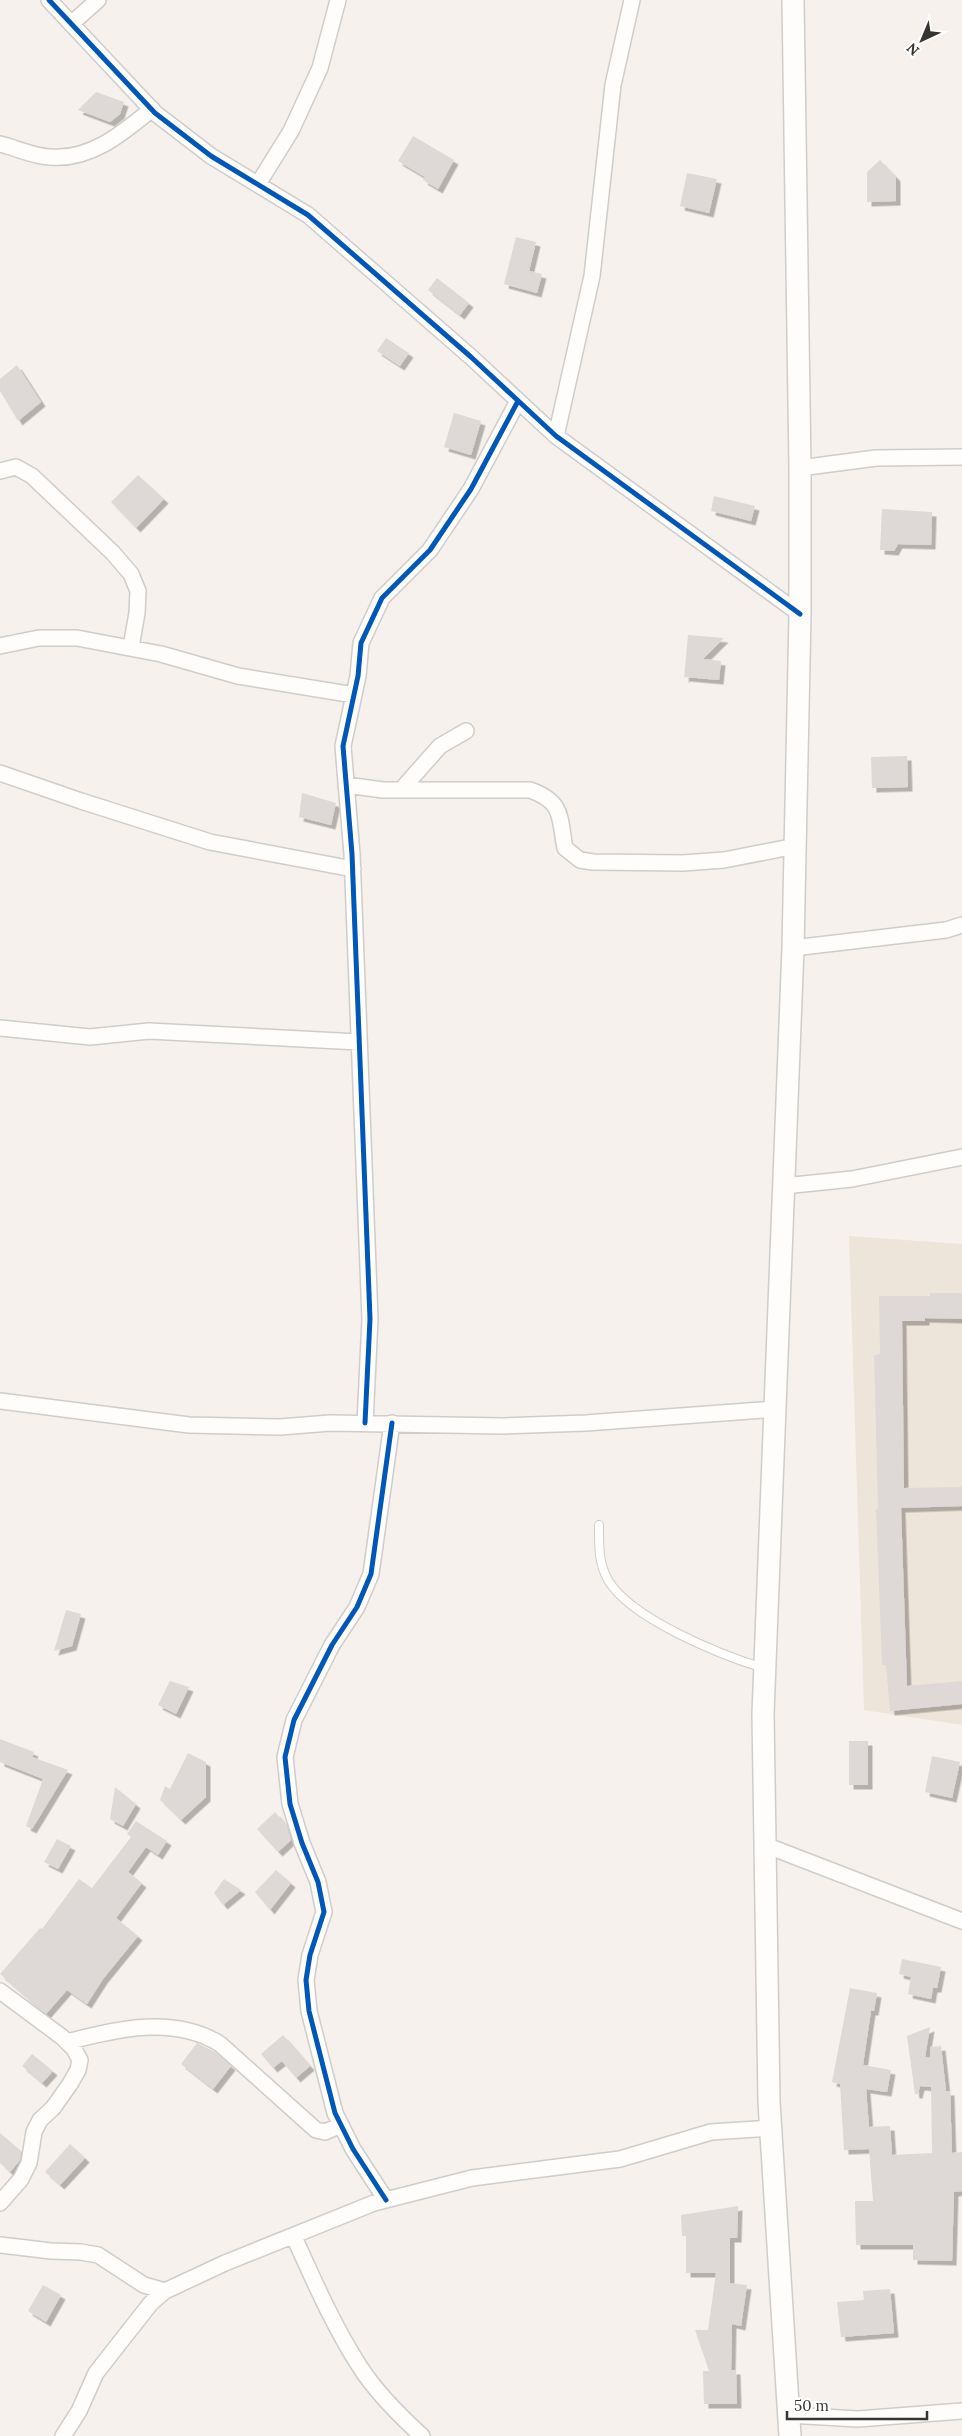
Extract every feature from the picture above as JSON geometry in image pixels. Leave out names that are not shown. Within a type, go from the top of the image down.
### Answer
[{"type":"main road","points":[[790,2436],[770,2128],[763,1714],[796,846],[800,614],[800,468],[793,0]]},
{"type":"street","points":[[49,0],[152,109],[211,156],[308,215],[556,436],[800,614]]},
{"type":"street","points":[[70,24],[98,0]]},
{"type":"street","points":[[258,184],[291,131],[320,68],[338,0]]},
{"type":"street","points":[[556,436],[592,276],[613,85],[632,0]]},
{"type":"street","points":[[0,144],[50,157],[85,154],[119,136],[152,109]]},
{"type":"street","points":[[365,1423],[370,1319],[353,869],[343,746],[354,695],[361,642],[382,598],[430,550],[471,489],[518,401]]},
{"type":"street","points":[[800,468],[876,458],[962,457]]},
{"type":"street","points":[[0,471],[16,468],[32,476],[113,553],[131,574],[138,591],[132,647]]},
{"type":"street","points":[[0,646],[39,638],[77,638],[132,647],[238,676],[354,695]]},
{"type":"street","points":[[401,790],[440,746],[466,731]]},
{"type":"street","points":[[0,772],[81,801],[210,842],[353,869]]},
{"type":"street","points":[[346,786],[401,790],[530,790],[544,794],[551,799],[559,813],[565,848],[580,860],[593,862],[683,863],[724,860],[796,846]]},
{"type":"street","points":[[793,948],[946,930],[962,925]]},
{"type":"street","points":[[0,1028],[90,1037],[149,1031],[359,1042]]},
{"type":"street","points":[[784,1186],[852,1179],[962,1158]]},
{"type":"street","points":[[0,1401],[189,1425],[280,1427],[330,1423],[521,1426],[776,1410]]},
{"type":"street","points":[[386,2200],[353,2149],[335,2113],[308,2011],[306,1980],[310,1955],[324,1912],[318,1882],[302,1843],[290,1804],[285,1757],[294,1720],[332,1645],[357,1607],[371,1574],[392,1423]]},
{"type":"street","points":[[765,1845],[962,1921]]},
{"type":"street","points":[[0,2203],[21,2178],[29,2163],[34,2132],[40,2120],[53,2108],[78,2070],[80,2060],[74,2049],[67,2042],[2,1994]]},
{"type":"street","points":[[67,2042],[103,2032],[135,2027],[184,2030],[207,2036],[220,2044],[316,2130],[325,2132],[341,2125]]},
{"type":"street","points":[[63,2436],[79,2411],[96,2373],[151,2303],[165,2291],[225,2264],[386,2200],[472,2178],[620,2159],[711,2132],[770,2128]]},
{"type":"street","points":[[294,2236],[320,2293],[361,2368],[405,2420],[422,2436]]},
{"type":"street","points":[[0,2245],[98,2255],[120,2267],[144,2285],[165,2291]]},
{"type":"street","points":[[788,2415],[858,2419],[962,2411]]},
{"type":"lane","points":[[599,1524],[599,1558],[609,1581],[630,1605],[683,1636],[741,1662],[765,1669]]},
{"type":"shaded area","points":[[849,1236],[962,1244],[962,1725],[864,1710]]},
{"type":"building","points":[[96,92],[124,102],[120,114],[110,122],[78,110]]},
{"type":"building","points":[[413,136],[454,160],[438,189],[423,180],[425,177],[398,161]]},
{"type":"building","points":[[880,160],[896,177],[896,201],[867,202],[867,172]]},
{"type":"building","points":[[687,173],[717,179],[709,213],[680,206]]},
{"type":"building","points":[[516,237],[536,242],[529,271],[542,274],[537,293],[504,284]]},
{"type":"building","points":[[437,278],[469,303],[460,315],[428,290]]},
{"type":"building","points":[[386,338],[409,353],[400,366],[377,351]]},
{"type":"building","points":[[17,365],[41,402],[18,421],[0,391],[0,379]]},
{"type":"building","points":[[454,413],[481,421],[471,455],[444,447]]},
{"type":"building","points":[[138,475],[164,499],[136,528],[111,502]]},
{"type":"building","points":[[714,496],[755,506],[751,521],[711,511]]},
{"type":"building","points":[[882,509],[932,512],[931,545],[898,544],[894,551],[880,550]]},
{"type":"building","points":[[688,635],[724,638],[703,659],[721,661],[719,680],[685,677],[684,679]]},
{"type":"building","points":[[907,756],[908,787],[872,788],[871,757]]},
{"type":"building","points":[[302,793],[336,803],[331,825],[299,817]]},
{"type":"building","points":[[930,1293],[962,1293],[962,1319],[925,1318],[925,1321],[902,1321],[904,1488],[962,1487],[962,1506],[901,1508],[907,1686],[962,1681],[962,1704],[890,1711],[886,1665],[882,1665],[876,1509],[878,1509],[874,1355],[880,1354],[879,1296],[930,1296]]},
{"type":"building","points":[[66,1610],[81,1614],[72,1646],[54,1651]]},
{"type":"building","points":[[170,1681],[189,1687],[176,1714],[158,1705]]},
{"type":"building","points":[[0,1739],[34,1752],[32,1757],[68,1770],[32,1829],[26,1826],[43,1779],[0,1762]]},
{"type":"building","points":[[849,1741],[868,1741],[868,1785],[849,1785]]},
{"type":"building","points":[[188,1753],[206,1762],[206,1797],[181,1820],[160,1800],[165,1786],[170,1789]]},
{"type":"building","points":[[932,1756],[960,1762],[952,1798],[925,1792]]},
{"type":"building","points":[[115,1787],[136,1804],[123,1826],[110,1819]]},
{"type":"building","points":[[275,1812],[287,1826],[291,1840],[278,1852],[257,1829]]},
{"type":"building","points":[[136,1821],[167,1841],[158,1855],[146,1847],[128,1872],[142,1883],[116,1918],[138,1936],[103,1979],[87,2004],[67,1990],[46,2014],[0,1974],[40,1928],[42,1929],[79,1879],[92,1888],[131,1837],[127,1834]]},
{"type":"building","points":[[57,1839],[71,1846],[58,1869],[44,1862]]},
{"type":"building","points":[[276,1870],[291,1883],[270,1910],[255,1892]]},
{"type":"building","points":[[224,1879],[241,1890],[223,1905],[214,1893]]},
{"type":"building","points":[[902,1959],[941,1967],[937,1988],[933,1988],[931,1999],[908,1994],[911,1977],[899,1974]]},
{"type":"building","points":[[850,1988],[877,1993],[874,2011],[871,2011],[863,2065],[891,2070],[887,2092],[866,2089],[869,2127],[890,2126],[892,2155],[932,2153],[931,2087],[920,2086],[918,2094],[915,2094],[907,2036],[930,2027],[925,2057],[930,2058],[930,2047],[941,2046],[946,2091],[950,2091],[952,2153],[962,2152],[962,2191],[954,2192],[952,2261],[913,2260],[913,2245],[856,2245],[855,2201],[873,2201],[869,2149],[844,2150],[840,2084],[832,2082]]},
{"type":"building","points":[[283,2035],[310,2066],[296,2078],[282,2061],[273,2068],[261,2054]]},
{"type":"building","points":[[197,2043],[215,2052],[231,2066],[213,2089],[181,2064]]},
{"type":"building","points":[[32,2054],[53,2071],[42,2083],[22,2066]]},
{"type":"building","points":[[0,2133],[21,2151],[20,2160],[10,2172],[0,2163]]},
{"type":"building","points":[[70,2144],[85,2158],[60,2185],[45,2172]]},
{"type":"building","points":[[738,2206],[737,2238],[730,2238],[730,2283],[747,2285],[741,2326],[732,2324],[731,2370],[736,2370],[737,2404],[704,2404],[703,2371],[709,2371],[695,2330],[708,2330],[716,2273],[686,2273],[686,2236],[682,2236],[681,2215]]},
{"type":"building","points":[[43,2285],[61,2295],[46,2322],[28,2311]]},
{"type":"building","points":[[890,2289],[894,2333],[841,2337],[837,2302],[864,2300],[863,2291]]},
{"type":"cycle path","points":[[49,0],[155,113],[211,156],[308,215],[471,357],[556,436],[800,614]]},
{"type":"cycle path","points":[[365,1423],[370,1319],[352,854],[343,746],[358,676],[361,643],[382,598],[430,550],[471,489],[518,401]]},
{"type":"cycle path","points":[[386,2200],[353,2149],[335,2113],[309,2011],[306,1980],[310,1955],[324,1912],[318,1882],[302,1843],[290,1804],[285,1757],[294,1720],[332,1645],[357,1607],[371,1574],[392,1423]]}]
